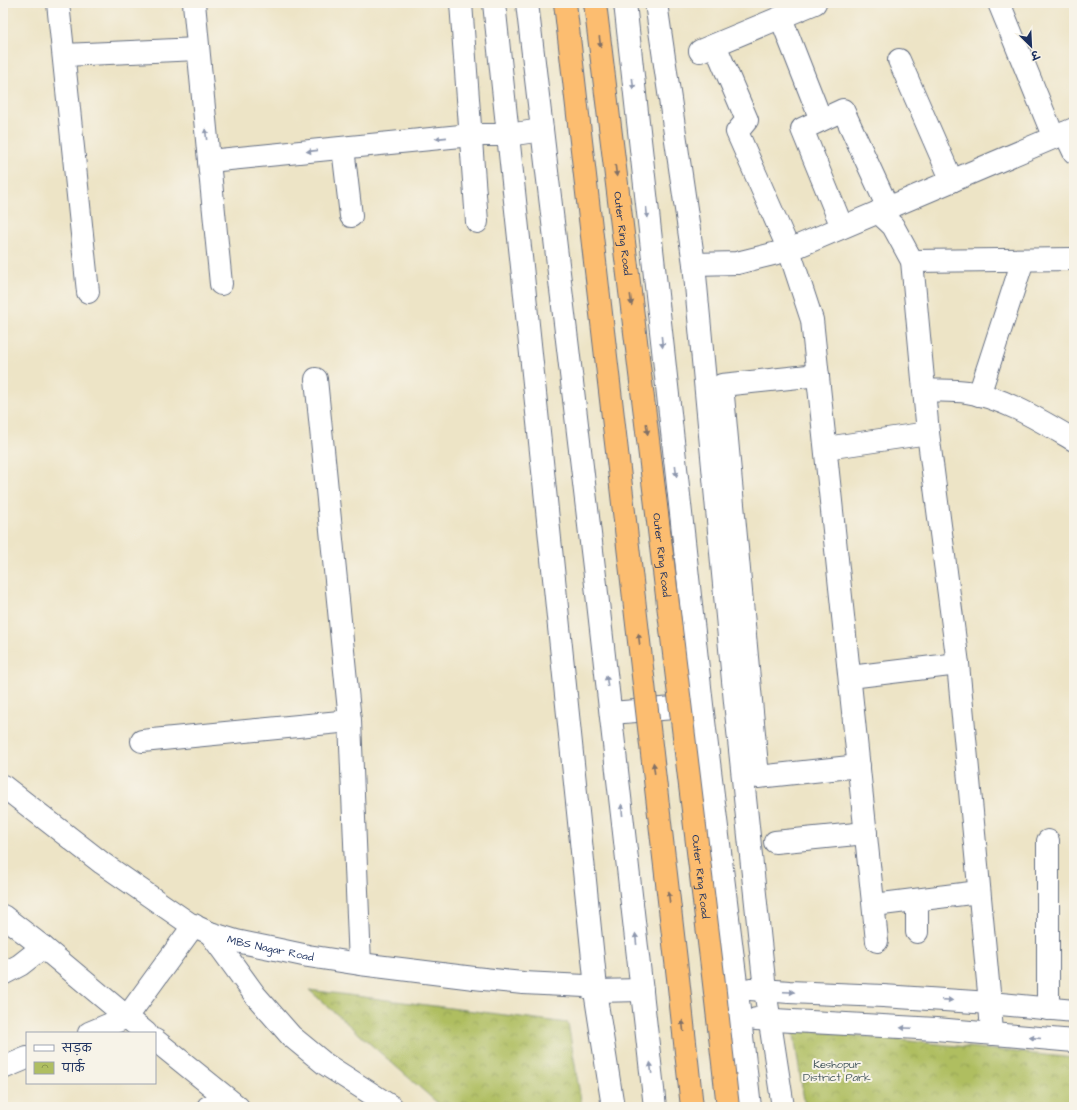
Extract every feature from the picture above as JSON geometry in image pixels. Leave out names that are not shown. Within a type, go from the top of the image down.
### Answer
[{"type":"main road","points":[[565,3],[677,963],[692,1107]]},
{"type":"main road","name":"Outer Ring Road","points":[[595,3],[728,1107]]},
{"type":"street","points":[[58,3],[88,292]]},
{"type":"street","points":[[194,3],[221,284]]},
{"type":"street","points":[[461,3],[477,222]]},
{"type":"street","points":[[494,3],[592,985],[613,1107]]},
{"type":"street","points":[[527,3],[611,713],[655,1107]]},
{"type":"street","name":"Outer Ring Road","points":[[625,3],[702,706],[737,988],[750,1107]]},
{"type":"street","points":[[656,3],[694,264],[735,702],[765,990],[783,1107]]},
{"type":"street","points":[[999,3],[1074,152]]},
{"type":"street","points":[[809,4],[781,18],[708,48],[747,120],[737,132],[789,250],[812,320],[877,941]]},
{"type":"street","points":[[781,18],[821,120]]},
{"type":"street","points":[[64,55],[198,49]]},
{"type":"street","points":[[899,60],[952,181]]},
{"type":"street","points":[[842,227],[802,129],[843,110],[883,210],[912,261],[928,433],[958,664],[992,1034]]},
{"type":"street","points":[[209,161],[471,135],[508,135],[542,130]]},
{"type":"street","points":[[694,264],[737,263],[789,250],[1064,133]]},
{"type":"street","points":[[343,148],[350,216]]},
{"type":"street","points":[[912,261],[1074,259]]},
{"type":"street","points":[[979,395],[1022,260]]},
{"type":"street","points":[[818,376],[722,385],[758,777],[859,766]]},
{"type":"street","points":[[316,379],[350,721],[360,964]]},
{"type":"street","points":[[924,390],[967,392],[987,397],[1012,407],[1074,440]]},
{"type":"street","points":[[826,448],[928,433]]},
{"type":"street","points":[[850,677],[958,664]]},
{"type":"street","points":[[611,713],[702,706]]},
{"type":"street","points":[[142,741],[350,721]]},
{"type":"street","name":"MBS Nagar Road","points":[[3,786],[102,864],[202,929],[236,941],[360,964],[481,979],[523,983],[592,985],[641,982]]},
{"type":"street","points":[[775,842],[866,833]]},
{"type":"street","points":[[737,988],[990,1003],[1060,1010],[1048,840]]},
{"type":"street","points":[[874,905],[979,892]]},
{"type":"street","points":[[917,932],[918,900]]},
{"type":"street","points":[[3,916],[43,947],[145,1032]]},
{"type":"street","points":[[91,1032],[127,1017],[202,929],[255,995],[291,1036],[325,1064],[392,1107]]},
{"type":"street","points":[[3,974],[20,966],[43,947]]},
{"type":"street","points":[[740,1019],[928,1029],[1074,1041]]},
{"type":"street","points":[[156,1041],[224,1104]]},
{"type":"street","points":[[3,1068],[26,1058]]},
{"type":"green space","points":[[309,990],[568,1023],[582,1107],[442,1107]]},
{"type":"green space","name":"Keshopur District Park","points":[[793,1029],[1074,1058],[1074,1107],[805,1107]]}]
